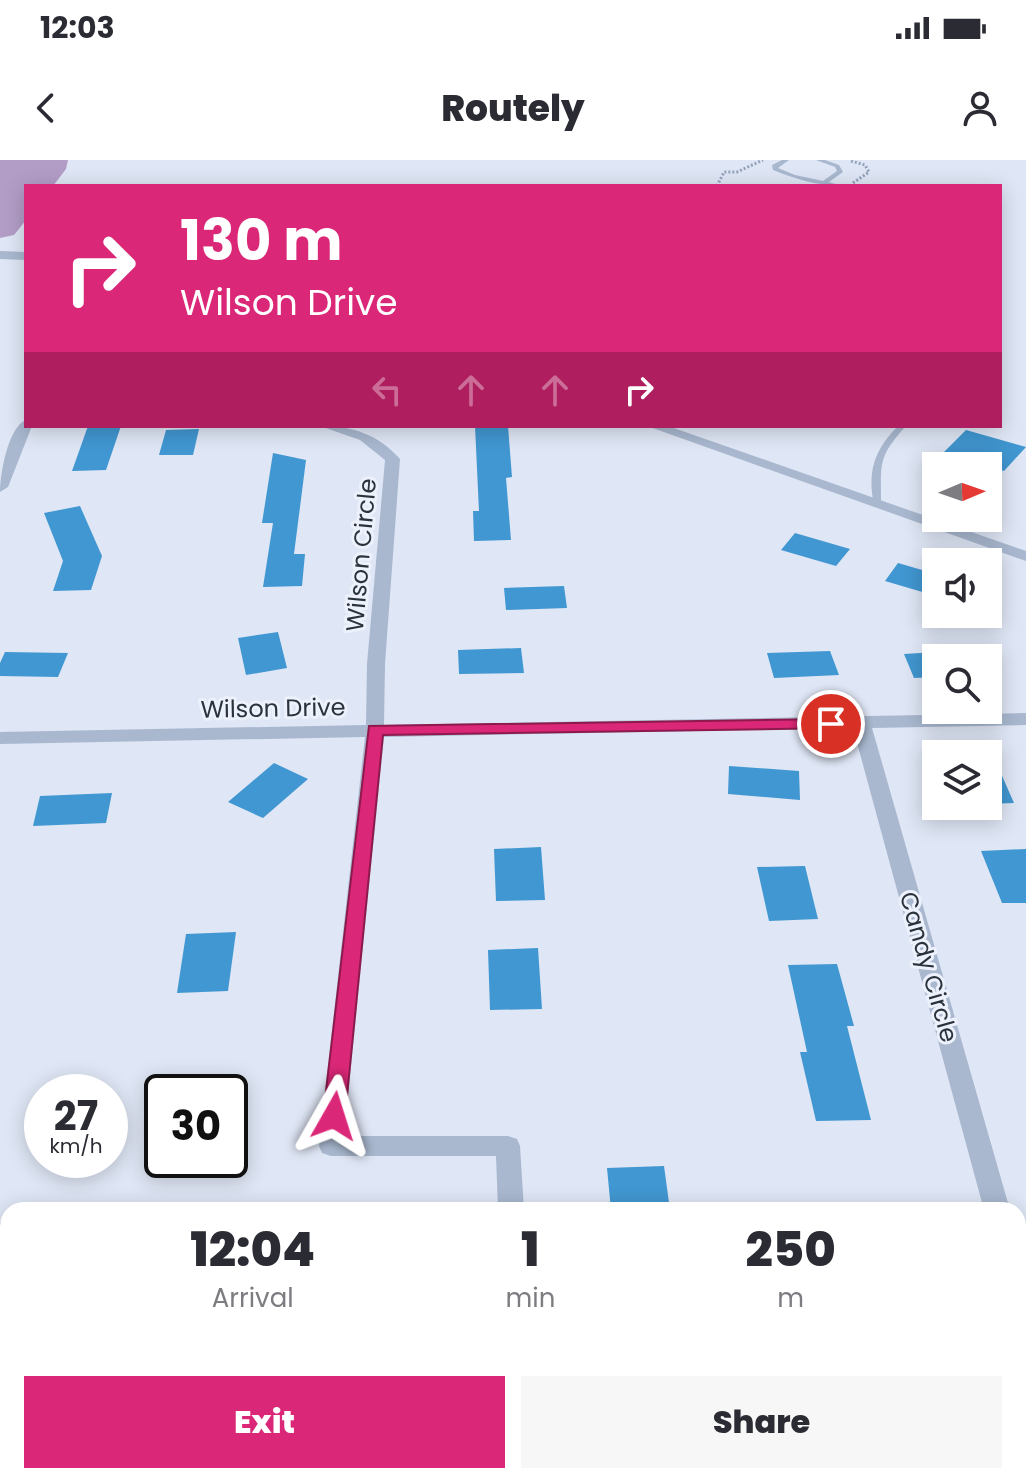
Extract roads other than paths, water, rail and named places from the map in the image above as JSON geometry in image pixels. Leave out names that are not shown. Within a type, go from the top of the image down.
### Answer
[{"type":"street","points":[[0,255],[24,256]]},
{"type":"street","points":[[0,487],[24,428]]},
{"type":"street","name":"Wilson Circle","points":[[334,428],[365,437],[393,459],[376,664],[375,730]]},
{"type":"street","points":[[660,428],[1026,556]]},
{"type":"street","name":"Wilson Drive","points":[[0,738],[1026,719]]},
{"type":"street","name":"Candy Circle","points":[[861,723],[995,1202]]},
{"type":"street","points":[[375,730],[331,1146],[508,1146],[511,1202]]},
{"type":"lane","points":[[786,160],[774,166],[775,169],[832,184]]},
{"type":"lane","points":[[819,160],[837,166],[840,172],[825,182]]},
{"type":"lane","points":[[877,503],[877,464],[883,444],[900,428]]}]
